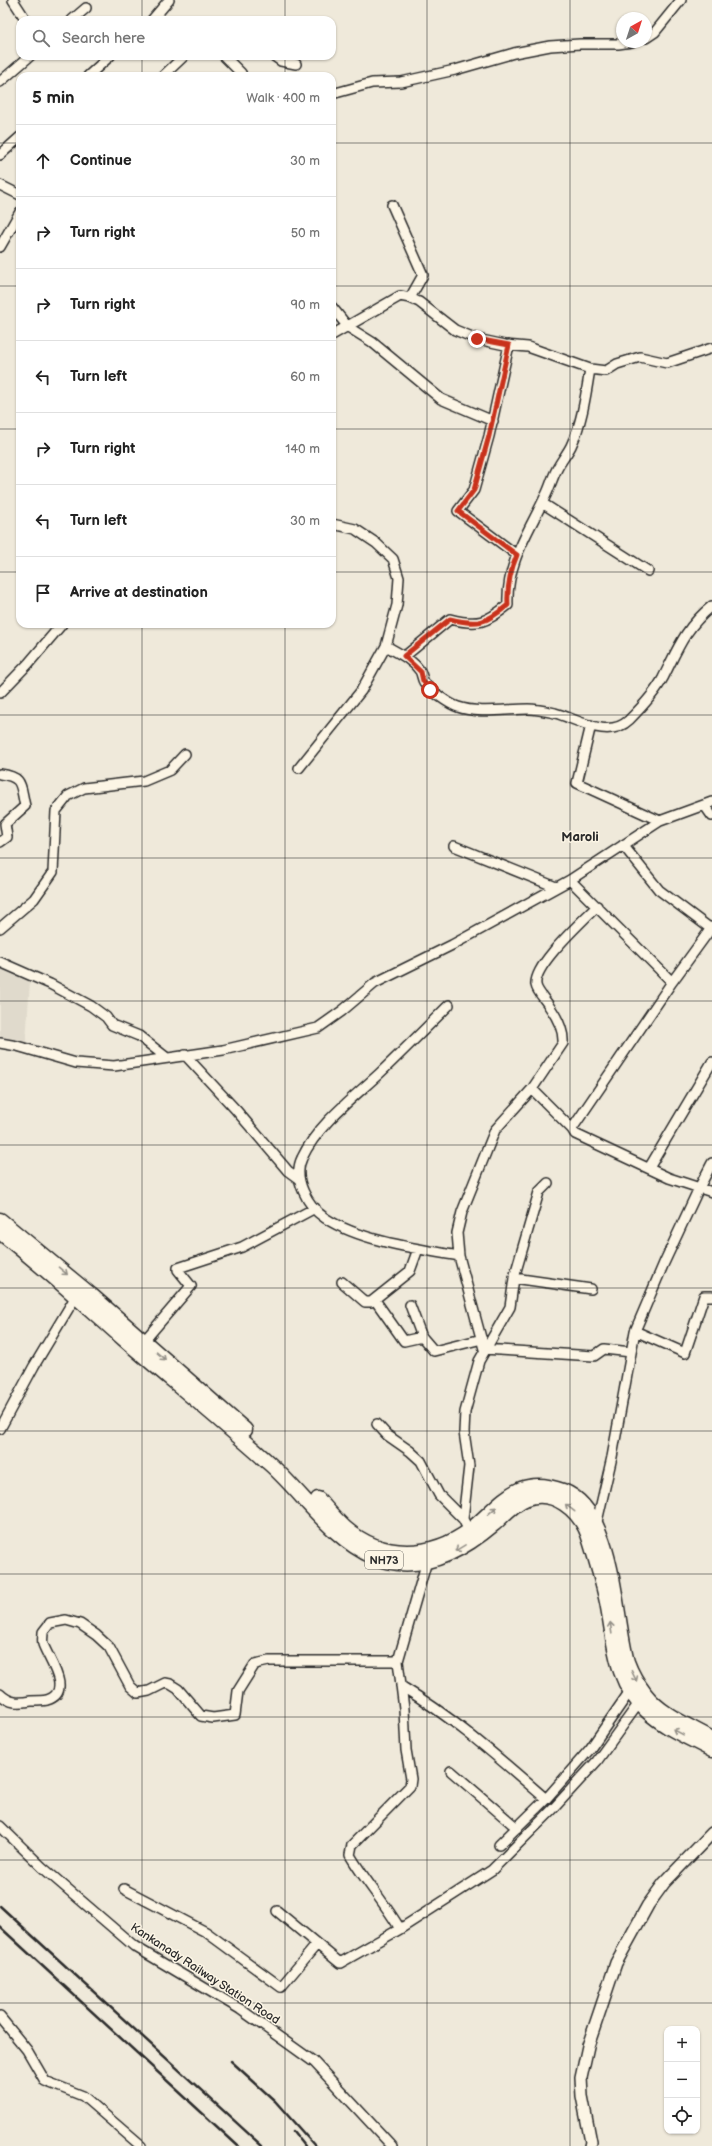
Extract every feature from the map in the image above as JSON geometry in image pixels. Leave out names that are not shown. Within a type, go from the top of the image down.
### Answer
[{"type":"highway","name":"NH73","points":[[0,1220],[144,1341],[279,1460],[345,1528],[364,1541],[396,1552],[412,1553],[445,1545],[466,1525],[521,1489],[537,1486],[564,1491],[576,1499],[586,1508],[596,1526],[604,1568],[618,1666],[630,1691],[647,1711],[668,1727],[712,1750]]},
{"type":"highway","name":"NH73","points":[[0,1232],[264,1459],[346,1541],[377,1558],[395,1562],[427,1561],[449,1555],[475,1539],[525,1499],[537,1496],[559,1500],[578,1514],[604,1568],[628,1663],[637,1683],[654,1704],[673,1718],[712,1739]]},
{"type":"street","points":[[13,0],[23,16]]},
{"type":"street","points":[[155,16],[169,0]]},
{"type":"street","points":[[652,34],[681,0]]},
{"type":"street","points":[[77,16],[86,8]]},
{"type":"street","points":[[336,93],[372,83],[401,82],[447,72],[514,52],[550,46],[616,44]]},
{"type":"street","points":[[0,82],[25,60]]},
{"type":"street","points":[[92,72],[106,60]]},
{"type":"street","points":[[166,72],[180,60]]},
{"type":"street","points":[[228,60],[240,72]]},
{"type":"street","points":[[280,60],[296,64]]},
{"type":"street","points":[[0,155],[16,141]]},
{"type":"street","points":[[0,185],[16,193]]},
{"type":"street","points":[[392,205],[423,275],[410,298]]},
{"type":"street","points":[[0,247],[16,219]]},
{"type":"street","points":[[336,333],[400,296],[420,302],[455,330],[477,339],[528,347],[590,369],[606,370],[617,364],[640,357],[667,363],[712,348]]},
{"type":"street","points":[[336,312],[348,327],[372,342],[441,399],[493,421]]},
{"type":"street","points":[[509,345],[493,421],[474,490],[458,511],[517,555]]},
{"type":"street","points":[[404,656],[450,619],[468,623],[484,623],[508,605],[512,568],[524,537],[542,503],[556,471],[572,445],[584,404],[590,369]]},
{"type":"street","points":[[542,503],[648,571]]},
{"type":"street","points":[[299,768],[361,691],[386,646],[397,605],[399,578],[393,559],[376,543],[355,529],[336,525]]},
{"type":"street","points":[[386,646],[404,656],[421,672],[423,681],[430,690],[458,707],[511,711],[528,709],[555,714],[604,730],[619,727],[628,721],[662,679],[675,649],[685,633],[698,617],[712,606]]},
{"type":"street","points":[[0,692],[28,664],[59,628]]},
{"type":"street","points":[[591,725],[577,783],[660,821]]},
{"type":"street","points":[[0,928],[34,899],[53,872],[56,811],[68,796],[84,788],[144,780],[170,770],[186,754]]},
{"type":"street","points":[[0,774],[13,776],[18,779],[25,806],[5,824],[7,837],[0,842]]},
{"type":"street","points":[[0,1043],[17,1046],[76,1063],[114,1066],[223,1050],[318,1028],[342,1011],[375,983],[452,945],[570,880],[660,821],[708,804],[712,816]]},
{"type":"street","points":[[572,1129],[672,982],[712,928],[659,890],[623,845]]},
{"type":"street","points":[[454,846],[556,887]]},
{"type":"street","points":[[570,880],[672,982]]},
{"type":"street","points":[[484,1349],[459,1256],[457,1233],[462,1212],[495,1130],[532,1089],[563,1043],[564,1035],[556,1016],[536,986],[537,975],[552,952],[597,906]]},
{"type":"street","points":[[0,962],[50,984],[91,1006],[106,1017],[112,1025],[139,1036],[167,1058]]},
{"type":"street","points":[[449,1005],[323,1127],[301,1158],[299,1179],[302,1188],[315,1208],[325,1218],[351,1230],[383,1240],[418,1249],[459,1256]]},
{"type":"street","points":[[185,1055],[236,1110],[288,1171],[299,1179]]},
{"type":"street","points":[[649,1168],[712,1062]]},
{"type":"street","points":[[532,1089],[572,1129],[575,1134],[649,1168],[712,1192]]},
{"type":"street","points":[[596,1526],[612,1456],[635,1331],[699,1188],[712,1163]]},
{"type":"street","points":[[466,1525],[469,1466],[464,1432],[465,1412],[479,1361],[484,1349],[510,1307],[514,1278],[539,1192],[548,1183]]},
{"type":"street","points":[[144,1341],[190,1288],[191,1285],[178,1270],[178,1268],[242,1247],[315,1208]]},
{"type":"street","points":[[342,1282],[365,1302],[368,1303],[375,1300],[410,1271],[418,1249]]},
{"type":"street","points":[[514,1278],[591,1289]]},
{"type":"street","points":[[0,1429],[34,1366],[76,1296]]},
{"type":"street","points":[[635,1331],[685,1353],[704,1296],[712,1296]]},
{"type":"street","points":[[375,1300],[404,1341],[422,1337]]},
{"type":"street","points":[[410,1305],[422,1337],[434,1351],[482,1339]]},
{"type":"street","points":[[484,1349],[594,1356],[604,1349],[631,1352]]},
{"type":"street","points":[[377,1424],[387,1435],[410,1451],[421,1461],[439,1495],[466,1525]]},
{"type":"street","points":[[400,1929],[389,1910],[369,1885],[350,1855],[352,1845],[410,1786],[411,1779],[406,1750],[398,1660],[427,1561]]},
{"type":"street","points":[[0,1694],[7,1701],[17,1703],[48,1699],[57,1694],[60,1686],[54,1665],[43,1644],[43,1632],[50,1623],[66,1620],[80,1624],[109,1647],[130,1686],[138,1693],[149,1691],[164,1683],[170,1684],[178,1689],[201,1716],[213,1718],[235,1715],[238,1691],[255,1664],[269,1662],[398,1660]]},
{"type":"street","points":[[401,1686],[424,1700],[482,1744],[546,1799]]},
{"type":"street","points":[[500,1845],[546,1799],[590,1748],[630,1691]]},
{"type":"street","points":[[277,1911],[340,1963],[400,1929],[492,1870],[553,1809],[597,1761],[639,1703]]},
{"type":"street","points":[[451,1771],[517,1828]]},
{"type":"street","name":"Kankanady Railway Station Road","points":[[0,1826],[60,1883],[134,1946],[240,2009],[314,2062],[392,2146]]},
{"type":"street","points":[[592,2145],[582,2096],[581,2078],[588,2046],[616,1963],[648,1905],[664,1883],[712,1833]]},
{"type":"street","points":[[124,1889],[206,1932],[281,1988],[317,1944]]},
{"type":"street","points":[[0,2017],[28,2050],[45,2081],[83,2096],[141,2146]]},
{"type":"shaded area","points":[[0,968],[30,980],[26,1042],[0,1038]]},
{"type":"railway","points":[[0,1906],[262,2146]]},
{"type":"railway","points":[[0,1927],[238,2146]]},
{"type":"railway","points":[[231,2061],[275,2101],[315,2146]]},
{"type":"railway","points":[[293,2131],[305,2146]]},
{"type":"district","name":"Maroli","points":[[580,837]]},
{"type":"route","points":[[430,690],[423,681],[421,672],[404,656],[450,619],[468,623],[484,623],[508,605],[512,568],[517,555],[458,511],[474,490],[489,436],[509,345],[477,339]]}]
